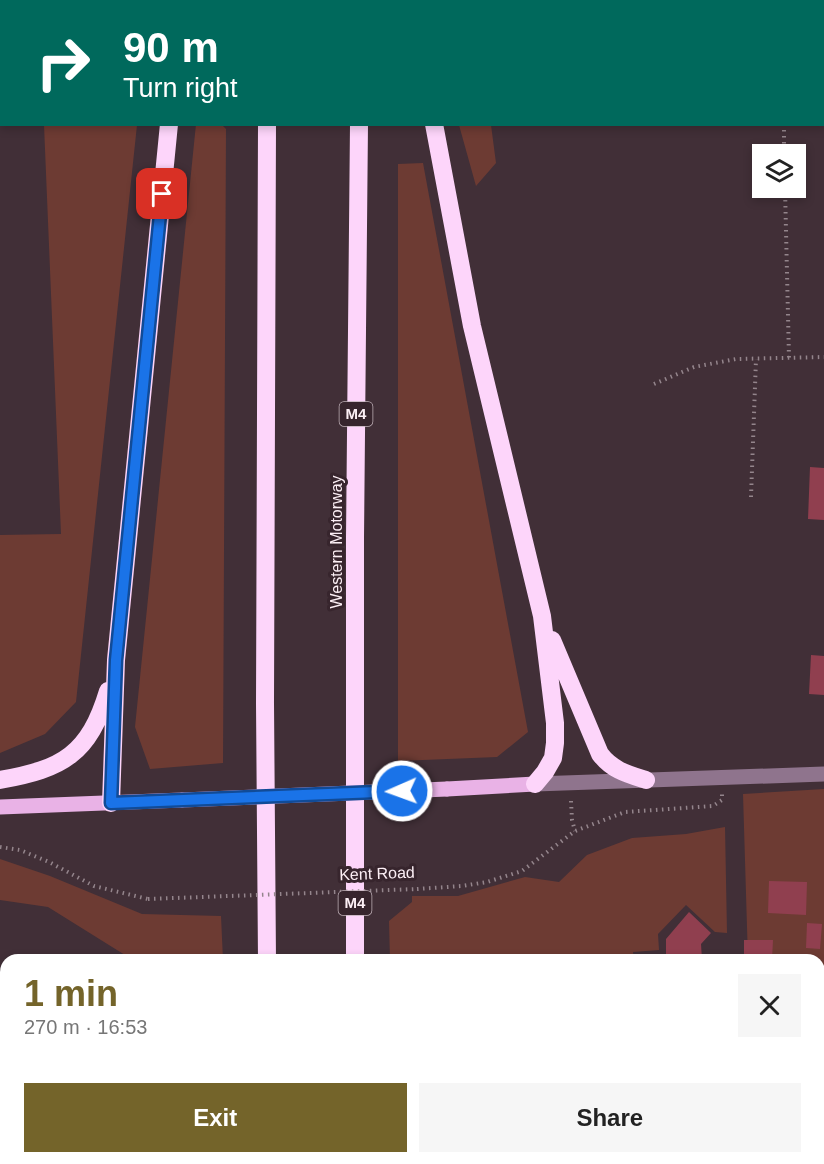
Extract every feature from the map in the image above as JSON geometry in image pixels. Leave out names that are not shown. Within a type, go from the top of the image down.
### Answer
[{"type":"highway","points":[[111,803],[116,660],[169,126]]},
{"type":"highway","points":[[267,126],[265,703],[267,954]]},
{"type":"highway","name":"Western Motorway","points":[[355,954],[358,126]]},
{"type":"highway","points":[[434,126],[471,326],[542,616],[555,723],[555,743],[552,758],[545,772],[535,784]]},
{"type":"highway","points":[[542,616],[600,754],[608,765],[615,769],[646,780]]},
{"type":"highway","points":[[0,780],[57,765],[74,754],[88,737],[101,714],[116,660]]},
{"type":"main road","points":[[0,807],[535,784]]},
{"type":"street","points":[[535,784],[824,774]]},
{"type":"path","points":[[784,126],[784,144]]},
{"type":"path","points":[[785,198],[789,358]]},
{"type":"path","points":[[654,384],[694,367],[736,359],[824,357]]},
{"type":"path","points":[[751,497],[756,359]]},
{"type":"path","name":"Kent Road","points":[[0,847],[20,850],[49,862],[94,886],[148,899],[462,886],[487,882],[522,871],[575,831],[625,812],[713,806],[722,800],[722,777]]},
{"type":"path","points":[[571,782],[572,820],[575,831]]},
{"type":"shaded area","points":[[44,126],[137,126],[76,702],[45,734],[0,753],[0,535],[61,534]]},
{"type":"shaded area","points":[[196,126],[223,126],[226,129],[223,763],[150,769],[135,727]]},
{"type":"shaded area","points":[[459,126],[491,126],[496,163],[476,186]]},
{"type":"shaded area","points":[[423,163],[528,732],[497,757],[398,761],[398,164]]},
{"type":"shaded area","points":[[824,789],[824,954],[748,954],[743,794]]},
{"type":"shaded area","points":[[725,827],[727,933],[715,932],[686,905],[658,934],[659,950],[633,952],[633,954],[390,954],[389,921],[412,902],[412,896],[458,896],[525,877],[559,882],[587,855],[632,838],[686,834]]},
{"type":"shaded area","points":[[0,859],[50,876],[142,914],[221,916],[223,954],[123,954],[48,907],[0,900]]},
{"type":"building","points":[[810,467],[824,468],[824,520],[808,519]]},
{"type":"building","points":[[811,655],[824,656],[824,695],[809,694]]},
{"type":"building","points":[[769,881],[807,882],[806,915],[768,913]]},
{"type":"building","points":[[689,912],[711,933],[701,944],[702,954],[666,954],[666,939]]},
{"type":"building","points":[[807,923],[822,924],[820,949],[806,948]]},
{"type":"building","points":[[744,940],[773,940],[772,954],[744,954]]},
{"type":"route","points":[[162,194],[116,660],[111,803],[402,791]]}]
